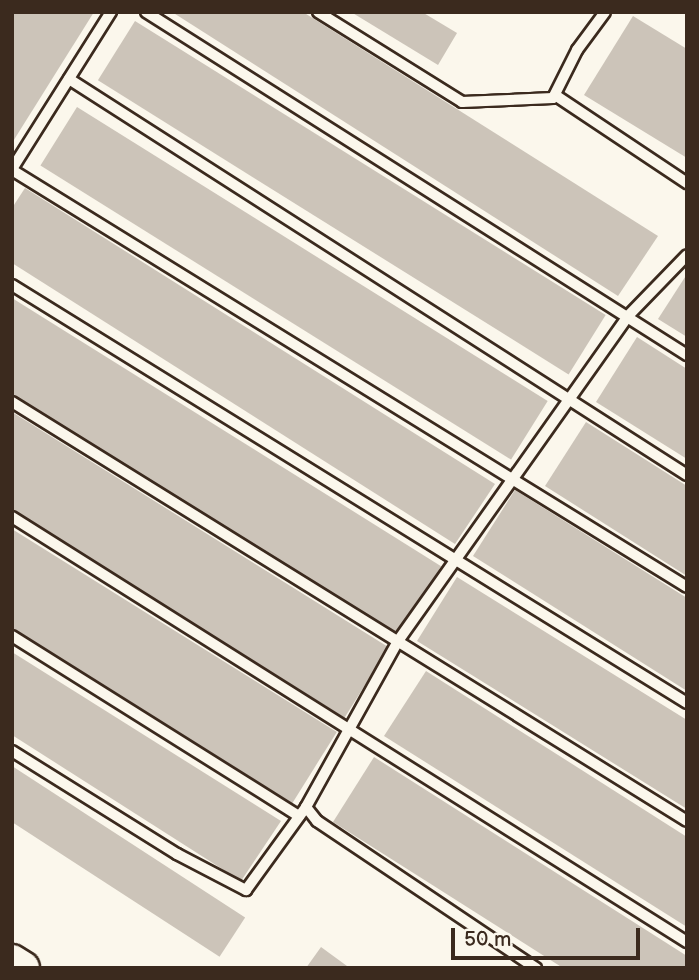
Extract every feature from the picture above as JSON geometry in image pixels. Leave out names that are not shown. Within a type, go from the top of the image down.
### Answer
[{"type":"main road","points":[[12,961],[23,968]]},
{"type":"lane","points":[[111,12],[12,170],[687,587]]},
{"type":"lane","points":[[146,12],[687,355]]},
{"type":"lane","points":[[317,12],[462,102],[524,102],[555,94],[687,183]]},
{"type":"lane","points":[[555,94],[577,50],[605,12]]},
{"type":"lane","points":[[69,79],[687,475]]},
{"type":"lane","points":[[12,751],[177,854],[246,890],[302,811],[398,641],[627,317],[687,255]]},
{"type":"lane","points":[[12,285],[456,558],[687,704]]},
{"type":"lane","points":[[12,401],[687,821]]},
{"type":"lane","points":[[12,517],[687,942]]},
{"type":"lane","points":[[12,636],[302,811],[536,968]]},
{"type":"building","points":[[12,12],[94,12],[12,143]]},
{"type":"building","points":[[172,12],[303,12],[658,236],[618,296]]},
{"type":"building","points":[[351,12],[422,12],[457,33],[438,65]]},
{"type":"building","points":[[633,16],[687,49],[687,158],[584,95]]},
{"type":"building","points":[[135,21],[606,315],[569,374],[98,80]]},
{"type":"building","points":[[77,107],[548,401],[511,460],[40,166]]},
{"type":"building","points":[[25,188],[495,484],[455,544],[12,263],[12,208]]},
{"type":"building","points":[[687,274],[687,337],[658,319]]},
{"type":"building","points":[[12,298],[441,566],[397,637],[12,396]]},
{"type":"building","points":[[637,337],[687,369],[687,459],[596,402]]},
{"type":"building","points":[[12,412],[389,647],[345,718],[12,510]]},
{"type":"building","points":[[586,422],[687,486],[687,576],[545,486]]},
{"type":"building","points":[[515,490],[687,598],[687,691],[473,556]]},
{"type":"building","points":[[12,529],[337,732],[292,803],[12,628]]},
{"type":"building","points":[[457,577],[687,720],[687,809],[417,641]]},
{"type":"building","points":[[12,652],[281,821],[241,881],[12,735]]},
{"type":"building","points":[[426,671],[687,837],[687,927],[384,736]]},
{"type":"building","points":[[374,757],[687,956],[687,968],[563,968],[333,822]]},
{"type":"building","points":[[12,766],[245,917],[220,957],[12,822]]},
{"type":"building","points":[[321,947],[347,966],[346,968],[306,968]]}]
